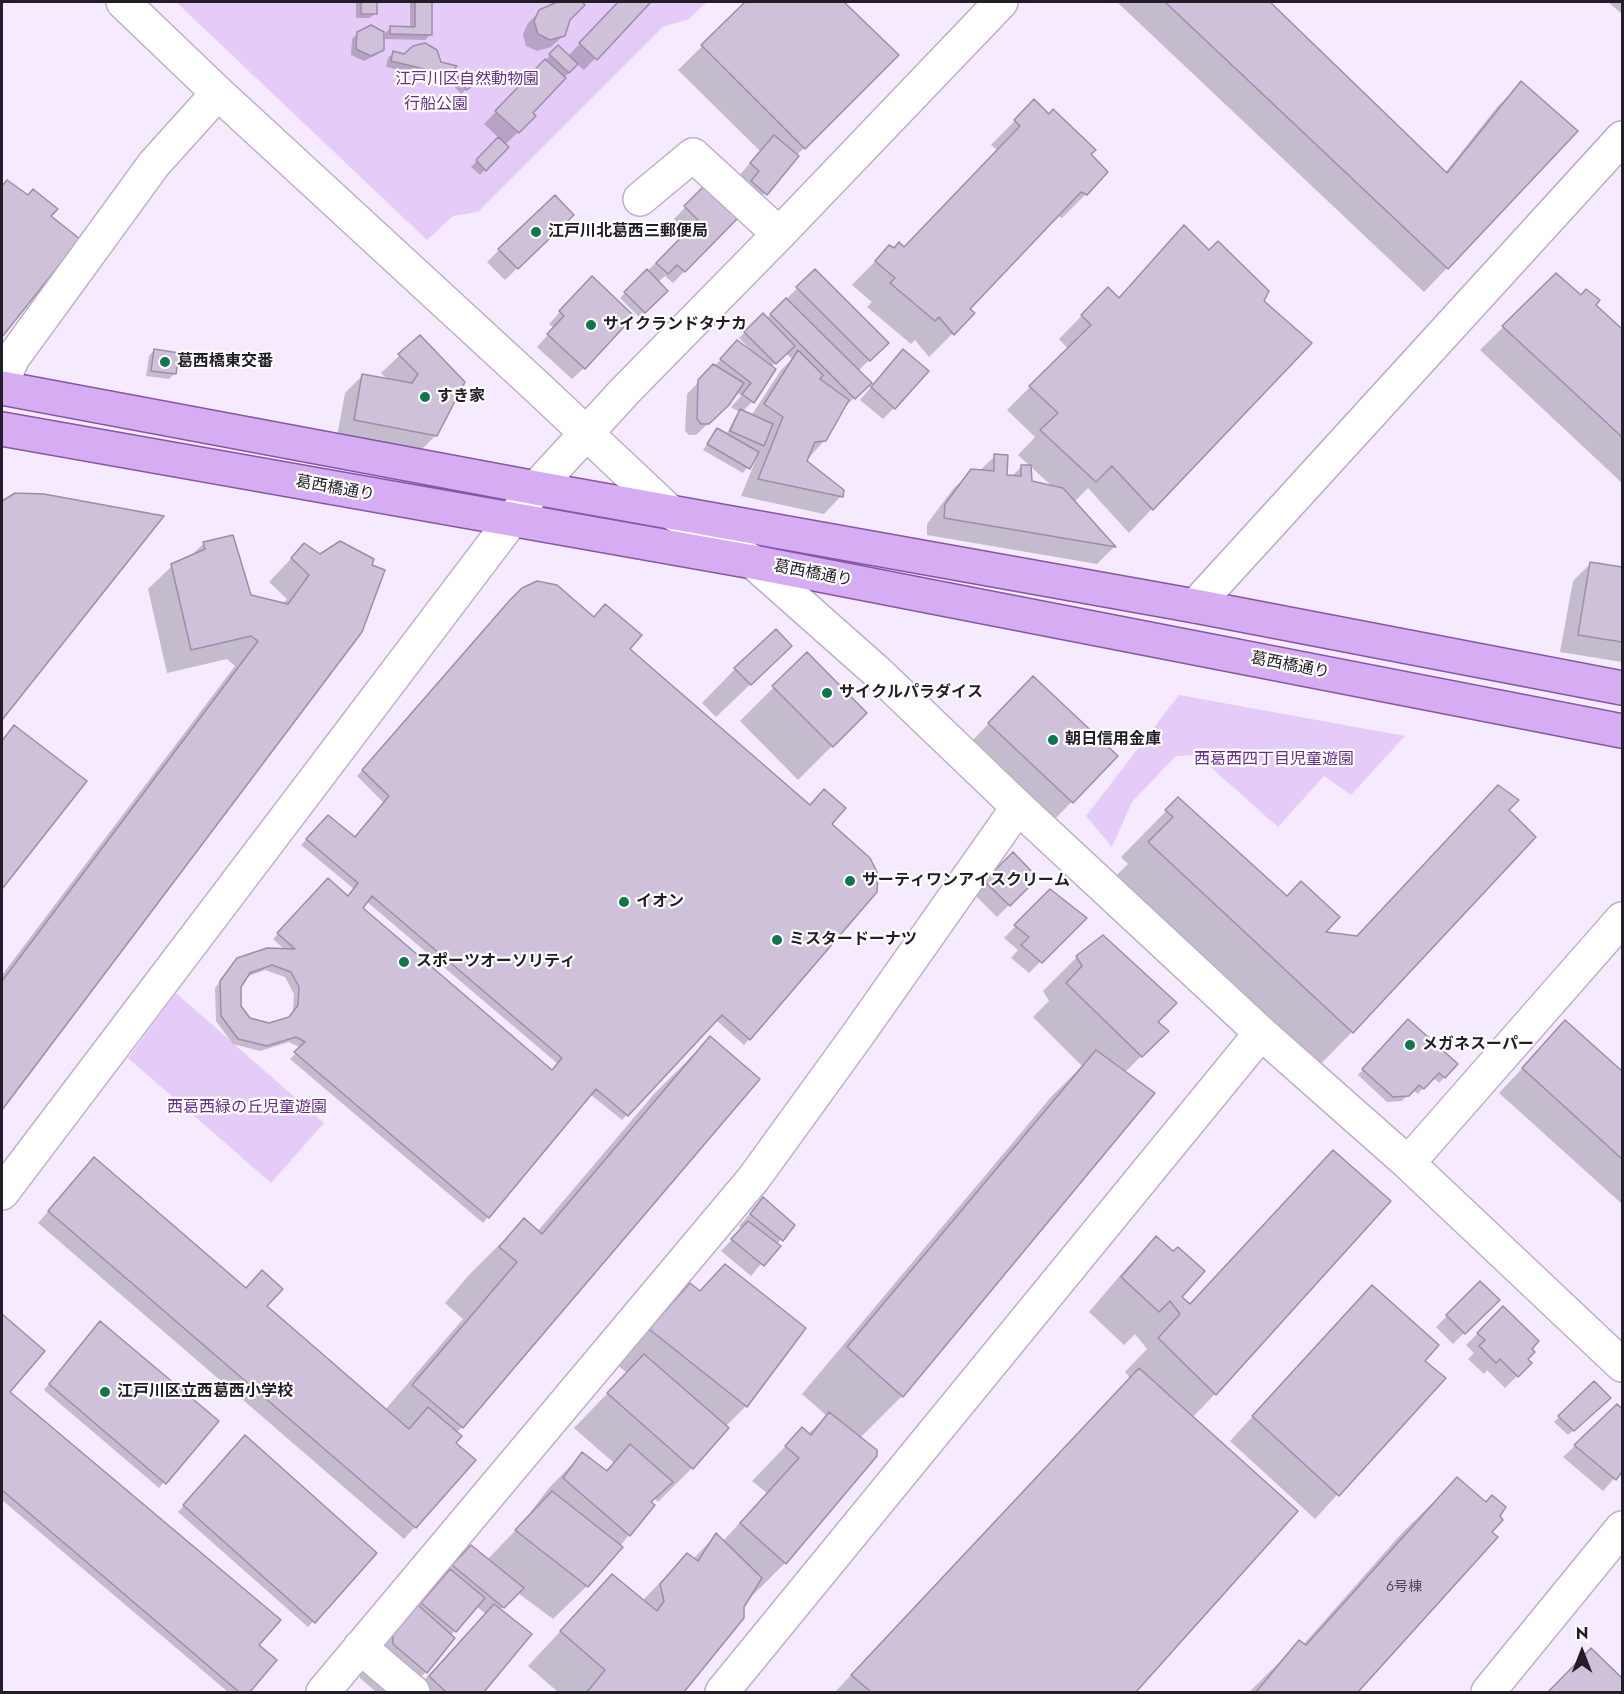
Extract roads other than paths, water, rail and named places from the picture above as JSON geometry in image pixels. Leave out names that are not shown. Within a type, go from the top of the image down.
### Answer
[{"type":"main road","points":[[2,386],[536,488],[1195,606],[1623,688]]},
{"type":"main road","name":"葛西橋通り","points":[[2,429],[753,562],[1623,730]]},
{"type":"street","points":[[123,2],[669,512],[753,562],[876,671],[1018,807],[1261,1033],[1408,1163],[1623,1365]]},
{"type":"street","points":[[2,1193],[536,488],[625,391],[1001,2]]},
{"type":"street","points":[[2,386],[12,359],[154,164],[218,93]]},
{"type":"street","points":[[1195,606],[1623,138]]},
{"type":"street","points":[[640,199],[693,155],[779,234]]},
{"type":"street","points":[[323,1692],[754,1178],[860,1033],[1018,807]]},
{"type":"street","points":[[1408,1163],[1623,919]]},
{"type":"street","points":[[722,1692],[1261,1033]]},
{"type":"street","points":[[1488,1692],[1623,1528]]},
{"type":"street","points":[[360,1647],[413,1692]]},
{"type":"place","name":"江戸川北葛西三郵便局","points":[[536,232]]},
{"type":"place","name":"サイクランドタナカ","points":[[591,325]]},
{"type":"place","name":"葛西橋東交番","points":[[165,362]]},
{"type":"place","name":"すき家","points":[[425,397]]},
{"type":"place","name":"サイクルパラダイス","points":[[827,693]]},
{"type":"place","name":"朝日信用金庫","points":[[1053,740]]},
{"type":"place","name":"サーティワンアイスクリーム","points":[[850,881]]},
{"type":"place","name":"イオン","points":[[624,902]]},
{"type":"place","name":"ミスタードーナツ","points":[[777,940]]},
{"type":"place","name":"スポーツオーソリティ","points":[[404,962]]},
{"type":"place","name":"メガネスーパー","points":[[1410,1045]]},
{"type":"place","name":"江戸川区立西葛西小学校","points":[[105,1392]]},
{"type":"park label","name":"江戸川区自然動物園","points":[[467,80]]},
{"type":"park label","name":"行船公園","points":[[436,105]]},
{"type":"park label","name":"西葛西四丁目児童遊園","points":[[1274,760]]},
{"type":"park label","name":"西葛西緑の丘児童遊園","points":[[247,1108]]}]
